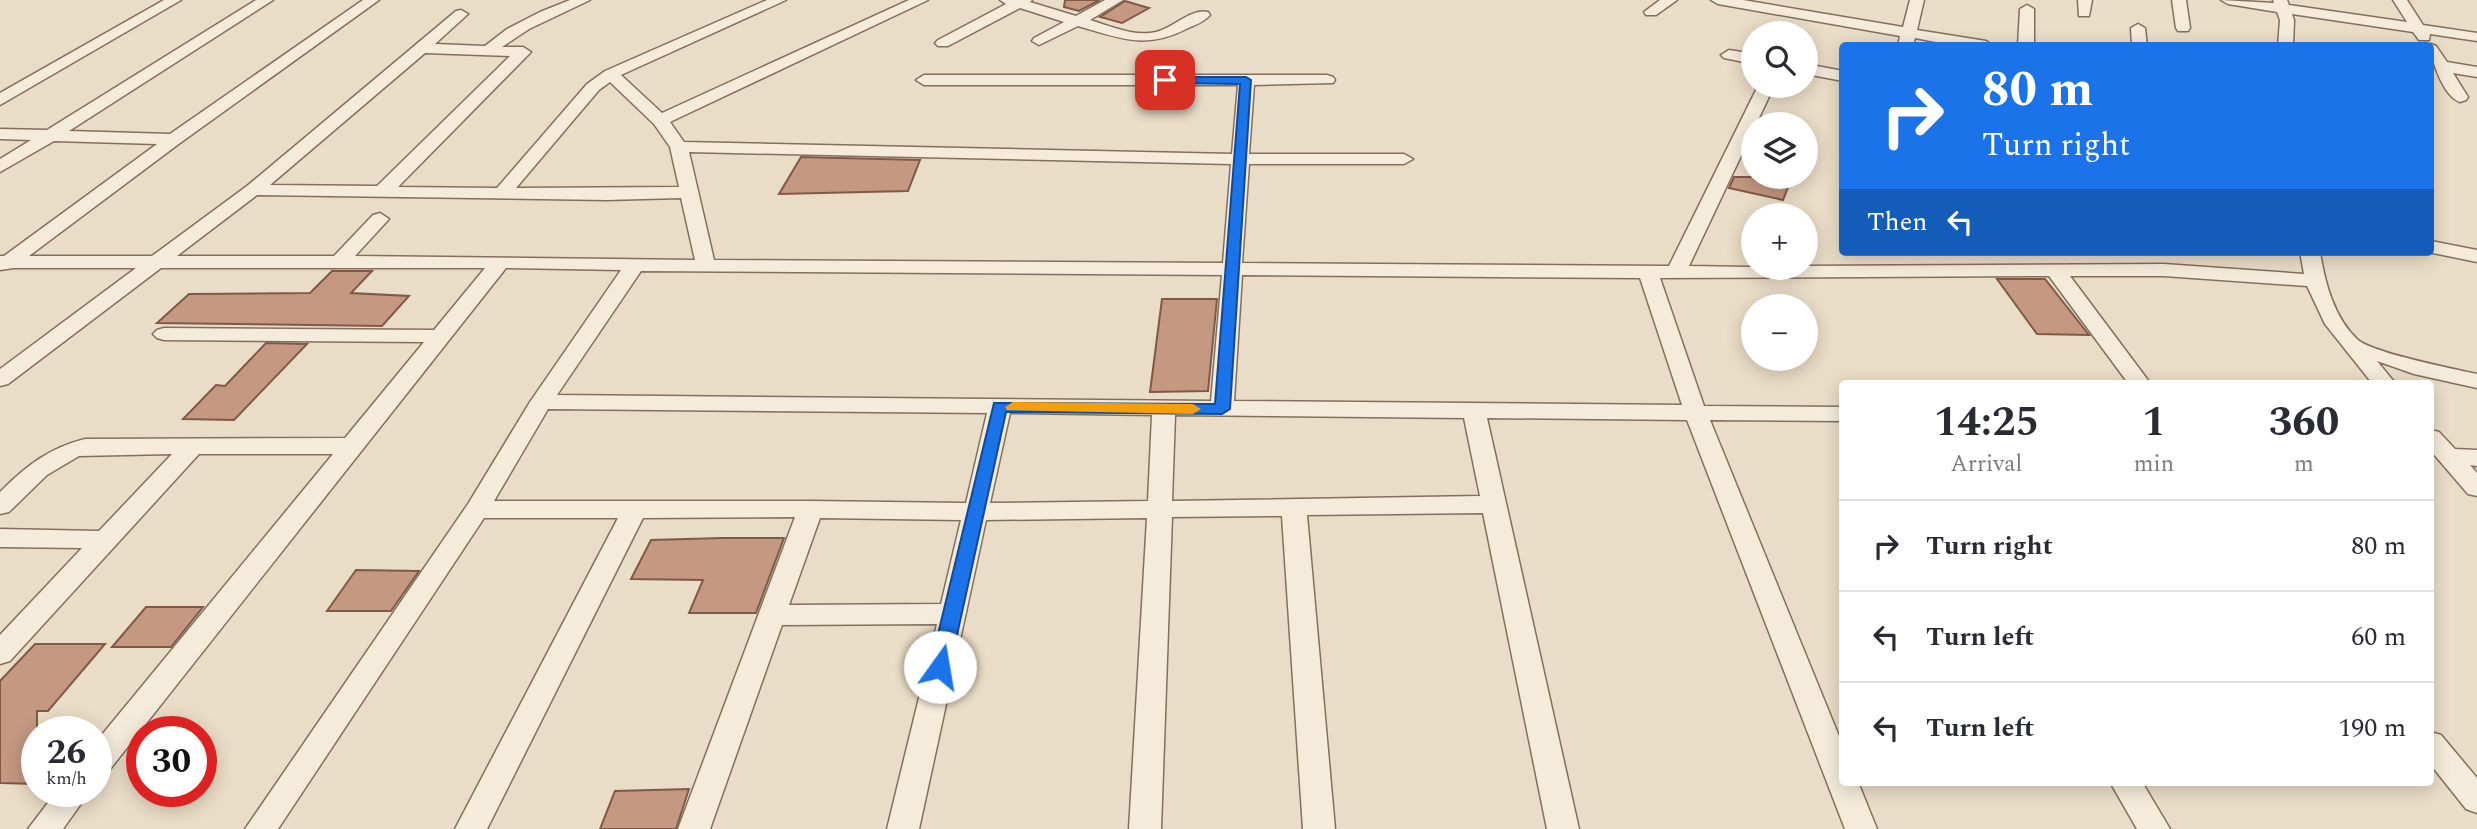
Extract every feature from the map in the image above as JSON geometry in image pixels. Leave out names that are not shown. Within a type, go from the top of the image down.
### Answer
[{"type":"street","points":[[0,100],[174,0]]},
{"type":"street","points":[[0,167],[266,0]]},
{"type":"street","points":[[3,264],[174,139],[372,0]]},
{"type":"street","points":[[490,49],[532,19],[583,0]]},
{"type":"street","points":[[503,192],[593,87],[611,74],[779,0]]},
{"type":"street","points":[[660,120],[921,0]]},
{"type":"street","points":[[1038,41],[1116,0]]},
{"type":"street","points":[[1651,12],[1670,0]]},
{"type":"street","points":[[1718,0],[1805,7],[1907,39],[1941,42]]},
{"type":"street","points":[[1907,39],[1917,0]]},
{"type":"street","points":[[2179,0],[2183,29]]},
{"type":"street","points":[[2228,0],[2282,4],[2477,37]]},
{"type":"street","points":[[2400,0],[2427,42]]},
{"type":"street","points":[[943,43],[1017,1],[1125,35],[1147,38],[1164,35],[1203,15]]},
{"type":"street","points":[[2282,4],[2287,20],[2285,42]]},
{"type":"street","points":[[2026,42],[2027,9]]},
{"type":"street","points":[[0,379],[253,190],[461,13]]},
{"type":"street","points":[[2138,28],[2140,42]]},
{"type":"street","points":[[381,192],[523,52],[423,48]]},
{"type":"street","points":[[2434,54],[2460,97]]},
{"type":"street","points":[[1729,55],[1741,57]]},
{"type":"street","points":[[2441,66],[2477,72]]},
{"type":"street","points":[[1818,71],[1839,75]]},
{"type":"street","points":[[611,74],[660,120],[680,147],[706,265]]},
{"type":"street","points":[[924,80],[1327,80]]},
{"type":"street","points":[[1222,409],[1246,80]]},
{"type":"street","points":[[1676,272],[1760,98]]},
{"type":"street","points":[[0,134],[174,139]]},
{"type":"street","points":[[680,147],[1239,159],[1404,159]]},
{"type":"street","points":[[253,190],[606,195],[689,192]]},
{"type":"street","points":[[339,262],[380,219]]},
{"type":"street","points":[[2434,248],[2477,256]]},
{"type":"street","points":[[2311,256],[2314,281],[2328,316],[2381,380]]},
{"type":"street","points":[[3,264],[500,262],[1676,272],[1849,262],[1999,261],[2057,272],[2163,261],[2314,281]]},
{"type":"street","points":[[112,744],[500,262]]},
{"type":"street","points":[[261,829],[477,510],[541,402],[635,265]]},
{"type":"street","points":[[1648,272],[1696,414],[1839,774]]},
{"type":"street","points":[[2057,272],[2137,380]]},
{"type":"street","points":[[164,334],[441,336]]},
{"type":"street","points":[[2353,346],[2422,369],[2477,381]]},
{"type":"street","points":[[541,402],[1839,414]]},
{"type":"street","points":[[903,829],[1000,407]]},
{"type":"street","points":[[1145,829],[1164,409]]},
{"type":"street","points":[[1474,412],[1563,829]]},
{"type":"street","points":[[2434,440],[2477,488]]},
{"type":"street","points":[[0,653],[194,445]]},
{"type":"street","points":[[0,506],[42,466],[68,450],[85,447],[352,446]]},
{"type":"street","points":[[2448,456],[2477,458]]},
{"type":"street","points":[[477,510],[811,509],[975,512],[1493,504]]},
{"type":"street","points":[[1294,506],[1319,829]]},
{"type":"street","points":[[471,829],[635,509]]},
{"type":"street","points":[[695,829],[811,509]]},
{"type":"street","points":[[0,538],[106,540]]},
{"type":"street","points":[[773,615],[952,614]]},
{"type":"street","points":[[2434,748],[2477,800]]},
{"type":"street","points":[[1844,786],[1861,829]]},
{"type":"street","points":[[2127,786],[2154,829]]},
{"type":"street","points":[[44,829],[62,807]]},
{"type":"building","points":[[1065,0],[1100,0],[1079,11],[1064,7]]},
{"type":"building","points":[[1125,1],[1149,8],[1122,23],[1100,17]]},
{"type":"building","points":[[801,157],[920,160],[908,191],[779,194]]},
{"type":"building","points":[[1734,177],[1741,177],[1741,189],[1787,189],[1783,200],[1729,188]]},
{"type":"building","points":[[332,271],[372,271],[351,293],[409,296],[382,326],[157,323],[189,294],[310,293]]},
{"type":"building","points":[[1997,279],[2045,279],[2089,335],[2037,334]]},
{"type":"building","points":[[1162,299],[1217,299],[1208,391],[1150,392]]},
{"type":"building","points":[[266,343],[307,344],[234,420],[183,419],[216,385],[225,386]]},
{"type":"building","points":[[784,538],[756,613],[689,613],[703,580],[631,579],[651,540]]},
{"type":"building","points":[[356,570],[419,571],[391,611],[327,611]]},
{"type":"building","points":[[146,607],[203,607],[171,647],[112,647]]},
{"type":"building","points":[[35,644],[105,644],[48,711],[37,711],[37,716],[21,716],[21,784],[0,783],[0,681]]},
{"type":"building","points":[[689,789],[676,829],[600,829],[615,791]]},
{"type":"slow traffic","points":[[1013,407],[1193,409]]},
{"type":"route","points":[[940,667],[1000,407],[1222,409],[1246,80],[1165,80]]}]
